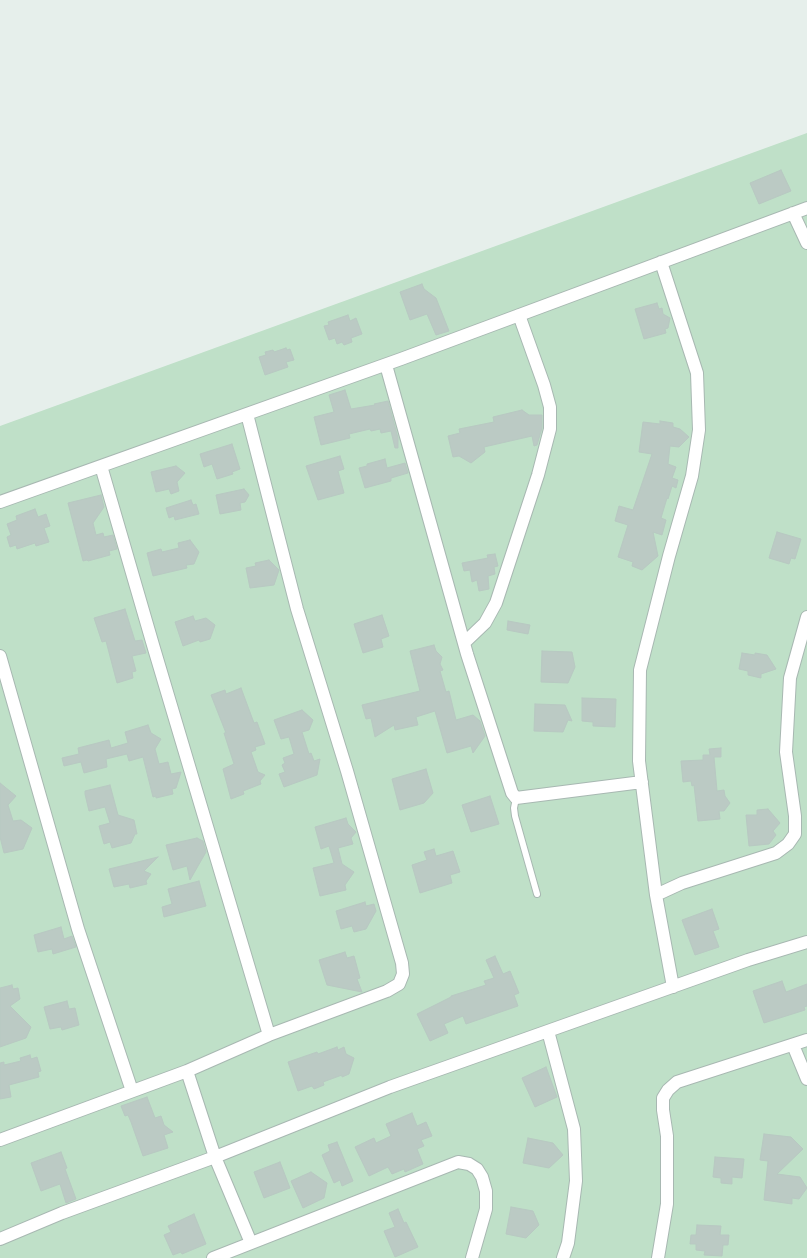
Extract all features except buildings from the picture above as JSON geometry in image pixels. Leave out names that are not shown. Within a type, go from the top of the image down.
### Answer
[{"type":"street","points":[[0,502],[386,365],[807,208]]},
{"type":"street","points":[[793,213],[807,243]]},
{"type":"street","points":[[661,262],[697,372],[699,430],[692,476],[669,556],[640,670],[639,761],[656,895],[673,987]]},
{"type":"street","points":[[464,643],[485,623],[496,603],[538,475],[550,429],[550,406],[519,315]]},
{"type":"street","points":[[386,365],[464,643],[512,793],[516,798],[642,782]]},
{"type":"street","points":[[0,1140],[187,1071],[269,1035],[387,991],[399,984],[403,974],[402,963],[348,771],[297,609],[247,414]]},
{"type":"street","points":[[101,466],[269,1035]]},
{"type":"street","points":[[656,895],[682,883],[776,853],[788,844],[795,834],[795,816],[786,752],[790,678],[807,617]]},
{"type":"street","points":[[0,656],[78,929],[132,1091]]},
{"type":"street","points":[[0,1239],[62,1213],[215,1157],[390,1086],[748,960],[807,942]]},
{"type":"street","points":[[548,1031],[574,1129],[576,1181],[568,1243],[563,1258]]},
{"type":"street","points":[[658,1258],[667,1204],[667,1136],[662,1110],[663,1098],[668,1090],[677,1082],[807,1040]]},
{"type":"street","points":[[793,1046],[807,1079]]},
{"type":"street","points":[[187,1071],[215,1157],[251,1243]]},
{"type":"street","points":[[213,1258],[458,1162],[469,1164],[477,1169],[482,1177],[486,1191],[486,1208],[472,1258]]},
{"type":"lane","points":[[516,798],[515,816],[537,894]]},
{"type":"green space","points":[[807,133],[807,1258],[0,1258],[0,426]]}]
